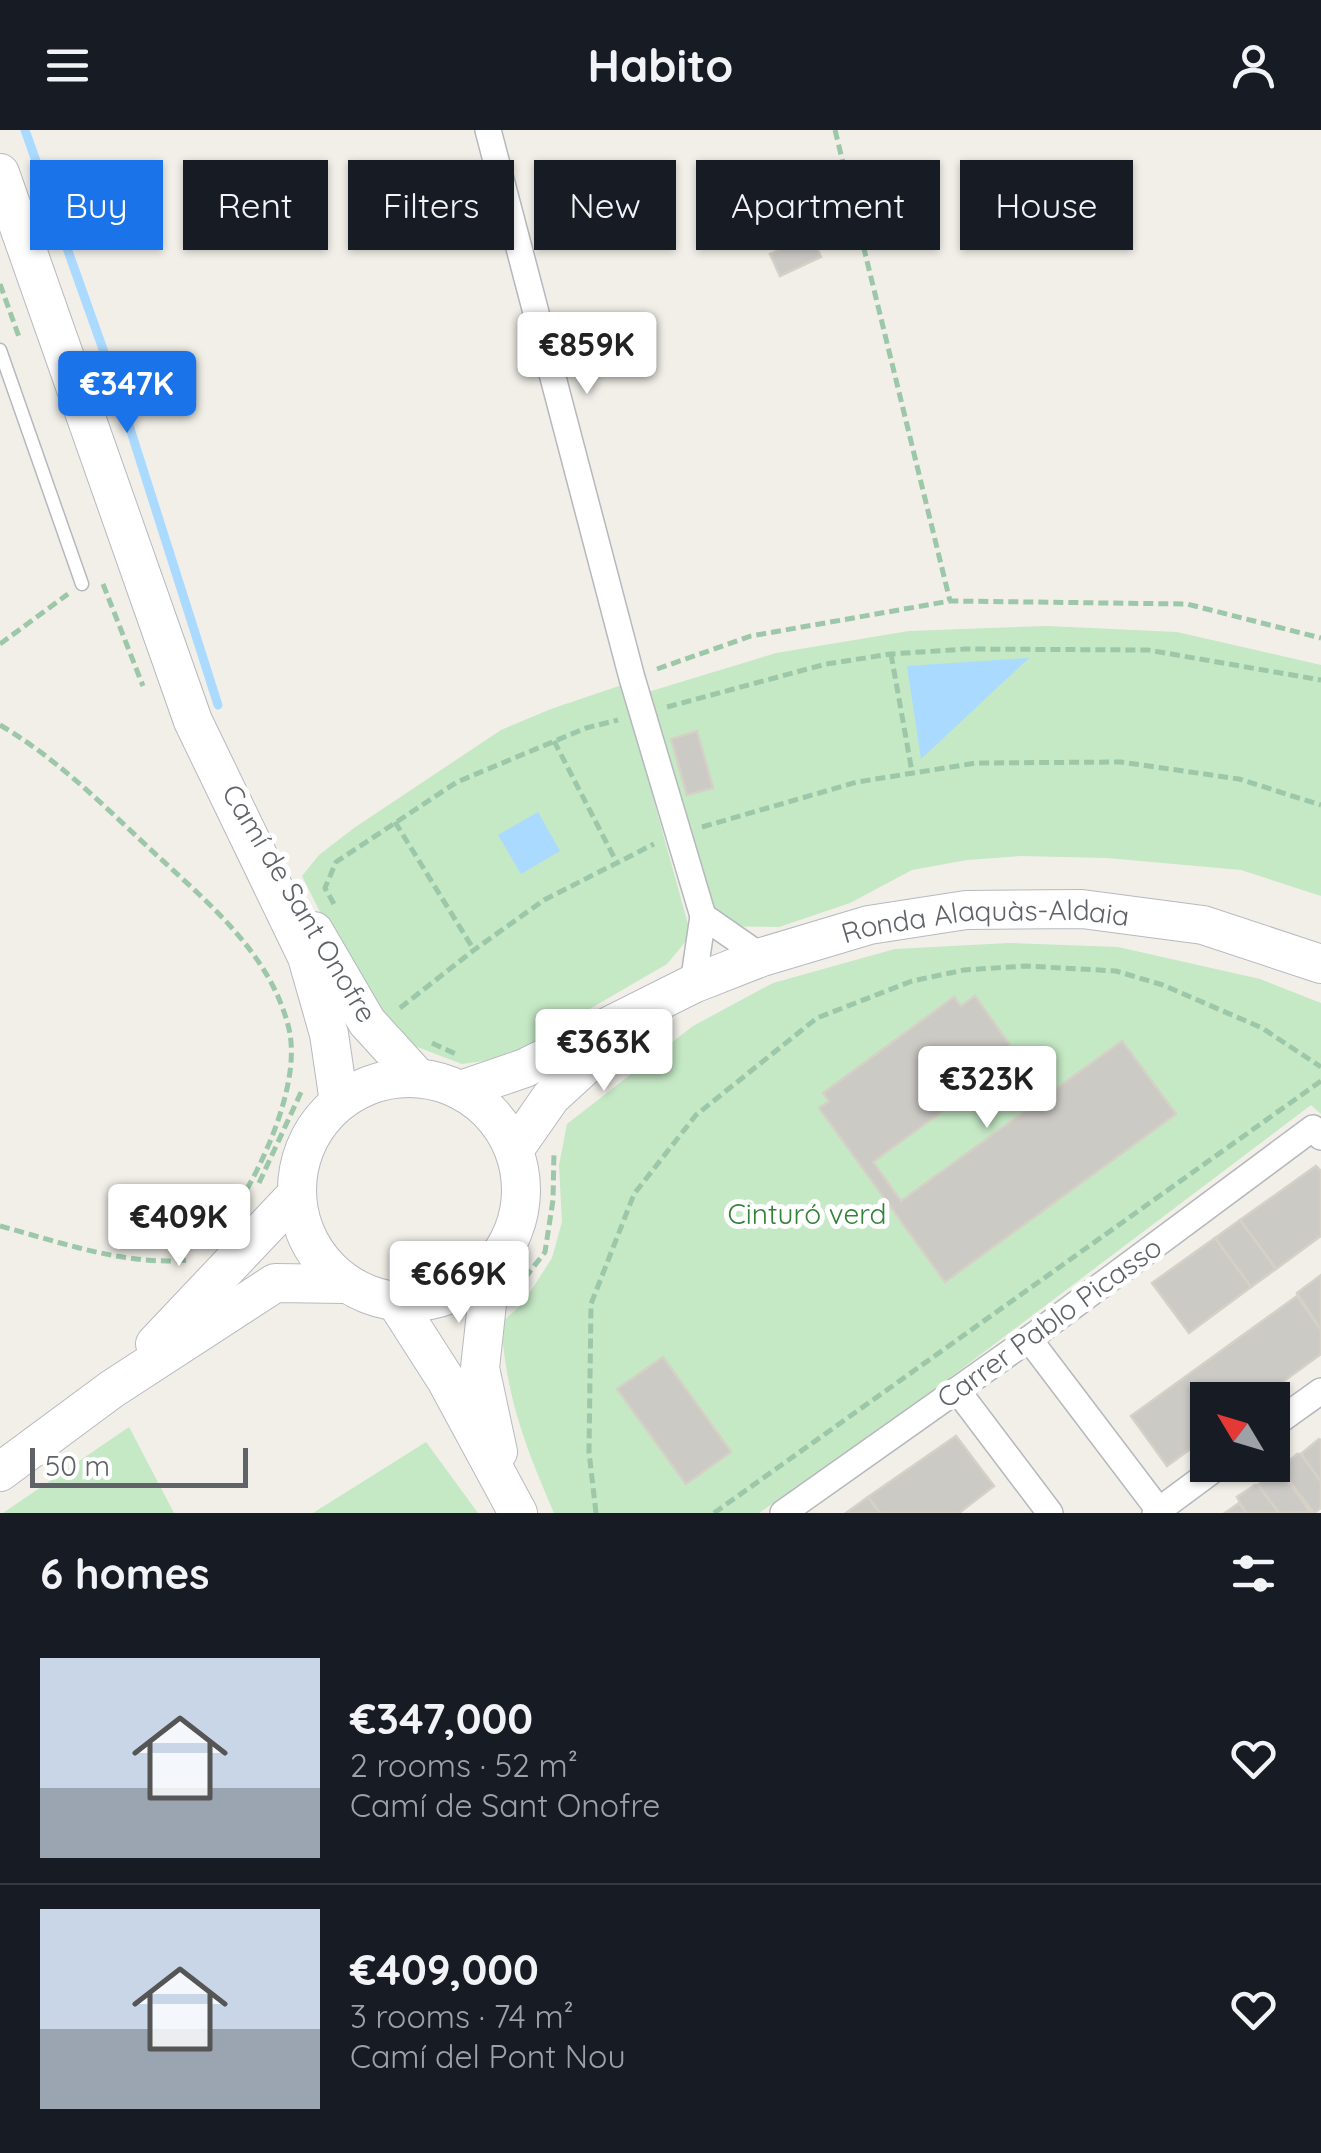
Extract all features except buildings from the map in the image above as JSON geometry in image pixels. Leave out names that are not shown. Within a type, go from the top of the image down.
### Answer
[{"type":"street","points":[[488,130],[632,678],[703,916],[693,984]]},
{"type":"street","name":"Camí de Sant Onofre","points":[[0,173],[193,721],[306,957],[330,1034],[339,1102]]},
{"type":"street","name":"Camí de Sant Onofre","points":[[193,721],[368,1022],[418,1078]]},
{"type":"street","name":"Ronda Alaquàs-Aldaia","points":[[461,1073],[525,1068],[654,1002],[762,957],[869,924],[966,910],[1082,910],[1203,925],[1321,964]]},
{"type":"street","points":[[703,916],[762,957]]},
{"type":"street","name":"Ronda Alaquàs-Aldaia","points":[[514,1150],[551,1097],[654,1002]]},
{"type":"street","points":[[507,1273],[431,1301],[396,1302],[370,1296],[346,1284],[320,1260],[303,1230],[296,1195],[300,1160],[315,1128],[339,1102],[363,1087],[390,1079],[461,1073],[501,1125],[514,1150],[521,1180],[520,1211],[509,1241],[507,1273],[480,1368],[512,1501]]},
{"type":"street","name":"Carrer Pablo Picasso","points":[[783,1513],[1317,1132]]},
{"type":"street","points":[[112,1389],[296,1195]]},
{"type":"street","points":[[0,1472],[112,1389],[275,1283],[346,1284]]},
{"type":"street","points":[[396,1302],[446,1380],[512,1501]]},
{"type":"street","points":[[1029,1339],[1158,1512],[1198,1482]]},
{"type":"street","points":[[958,1390],[1050,1513]]},
{"type":"street","points":[[1290,1413],[1321,1391]]},
{"type":"lane","points":[[0,350],[82,584]]},
{"type":"path","points":[[835,130],[950,601]]},
{"type":"path","points":[[0,284],[20,340]]},
{"type":"path","points":[[0,644],[82,584]]},
{"type":"path","points":[[104,584],[145,692]]},
{"type":"path","points":[[632,678],[751,636],[950,601],[1188,604],[1321,638]]},
{"type":"path","points":[[342,920],[325,888],[336,862],[456,782],[586,728],[826,664],[891,654],[966,649],[1148,650],[1321,680]]},
{"type":"path","points":[[891,654],[912,772]]},
{"type":"path","points":[[0,726],[42,750],[118,819],[226,920],[264,969],[288,1026],[290,1080],[264,1153],[232,1215]]},
{"type":"path","points":[[554,741],[616,861]]},
{"type":"path","points":[[392,1014],[544,900],[616,861],[677,834],[857,782],[976,763],[1121,762],[1239,779],[1321,805]]},
{"type":"path","points":[[395,822],[474,950]]},
{"type":"path","points":[[596,1513],[589,1452],[591,1304],[634,1194],[696,1115],[817,1018],[912,981],[964,970],[1026,966],[1116,971],[1163,985],[1262,1028],[1321,1067]]},
{"type":"path","points":[[430,1042],[461,1073]]},
{"type":"path","points":[[714,1513],[1321,1080]]},
{"type":"path","points":[[255,1195],[305,1084]]},
{"type":"path","points":[[507,1273],[545,1252],[553,1200],[554,1148]]},
{"type":"path","points":[[0,1226],[120,1256],[165,1262],[194,1259]]},
{"type":"green space","points":[[1047,626],[1177,632],[1321,665],[1321,896],[1241,870],[1107,858],[1021,856],[912,870],[850,903],[779,927],[713,926],[648,692],[776,653],[909,631]]},
{"type":"green space","points":[[622,685],[691,935],[667,964],[505,1058],[462,1064],[412,1045],[376,1024],[302,876],[319,855],[354,828],[501,730]]},
{"type":"green space","name":"Cinturó verd","points":[[1009,943],[1118,947],[1260,979],[1321,1003],[1321,1114],[1311,1105],[931,1392],[759,1513],[554,1513],[519,1421],[501,1323],[523,1303],[552,1258],[562,1222],[559,1165],[567,1124],[693,1026],[773,983],[895,949]]},
{"type":"green space","points":[[129,1427],[174,1513],[3,1513]]},
{"type":"green space","points":[[426,1442],[478,1513],[313,1513]]},
{"type":"water","points":[[1029,658],[921,759],[907,666]]},
{"type":"water","points":[[538,812],[560,851],[521,874],[498,835]]},
{"type":"waterway","points":[[25,130],[120,397],[218,705]]}]
